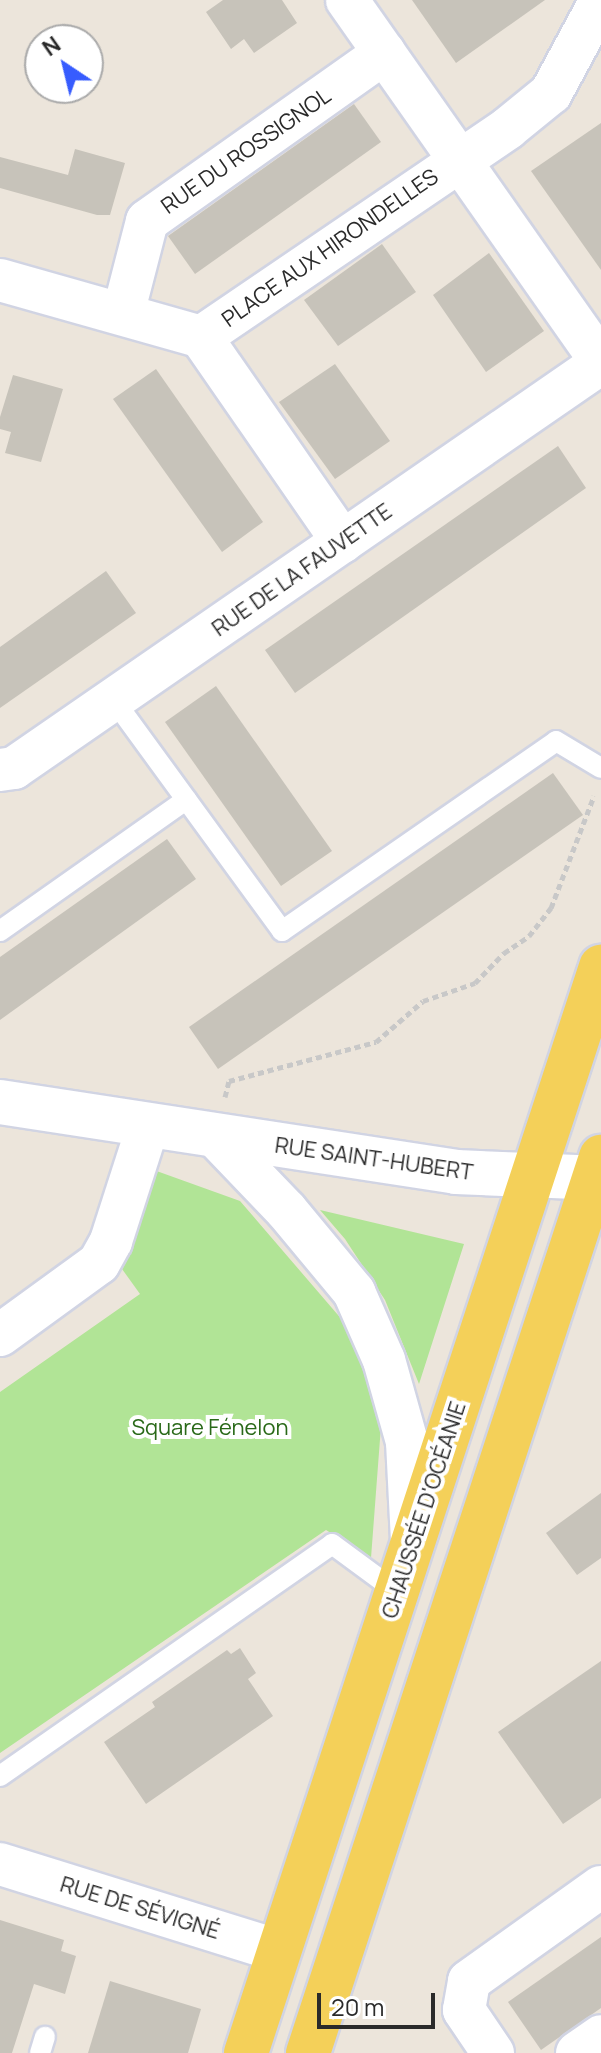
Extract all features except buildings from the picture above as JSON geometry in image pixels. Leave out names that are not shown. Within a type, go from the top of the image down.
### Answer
[{"type":"main road","name":"CHAUSSÉE D'OCÉANIE","points":[[246,2053],[601,967]]},
{"type":"main road","points":[[308,2053],[599,1171]]},
{"type":"street","points":[[347,0],[461,158],[508,128],[551,93],[601,0]]},
{"type":"street","name":"RUE DU ROSSIGNOL","points":[[123,314],[147,221],[384,53]]},
{"type":"street","name":"PLACE AUX HIRONDELLES","points":[[343,542],[201,337],[461,158],[601,362]]},
{"type":"street","points":[[0,280],[201,337]]},
{"type":"street","name":"RUE DE LA FAUVETTE","points":[[0,770],[14,768],[601,362]]},
{"type":"street","name":"RUE SAINT-HUBERT","points":[[0,1102],[148,1126],[219,1121],[456,1172],[533,1176],[599,1171]]},
{"type":"street","name":"RUE SAINT-HUBERT","points":[[219,1121],[286,1210],[354,1292],[384,1360],[407,1442],[412,1545]]},
{"type":"street","points":[[0,1335],[99,1263],[111,1241],[148,1126]]},
{"type":"street","name":"RUE DE SÉVIGNÉ","points":[[0,1864],[279,1951]]},
{"type":"street","points":[[493,2053],[464,2010],[469,1981],[601,1887]]},
{"type":"street","points":[[577,2053],[601,2036]]},
{"type":"lane","points":[[113,699],[282,931],[556,741],[601,768]]},
{"type":"lane","points":[[0,931],[186,800]]},
{"type":"lane","points":[[0,1776],[332,1544],[397,1592]]},
{"type":"path","points":[[219,1121],[229,1081],[376,1042],[423,1001],[475,983],[494,967],[504,953],[529,936],[551,908],[590,808],[601,768]]},
{"type":"green space","name":"Square Fénelon","points":[[151,1169],[240,1201],[350,1329],[381,1426],[371,1558],[326,1530],[0,1753],[0,1392],[140,1294],[117,1262]]},
{"type":"green space","points":[[320,1210],[464,1244],[419,1384],[385,1300],[345,1239]]}]
